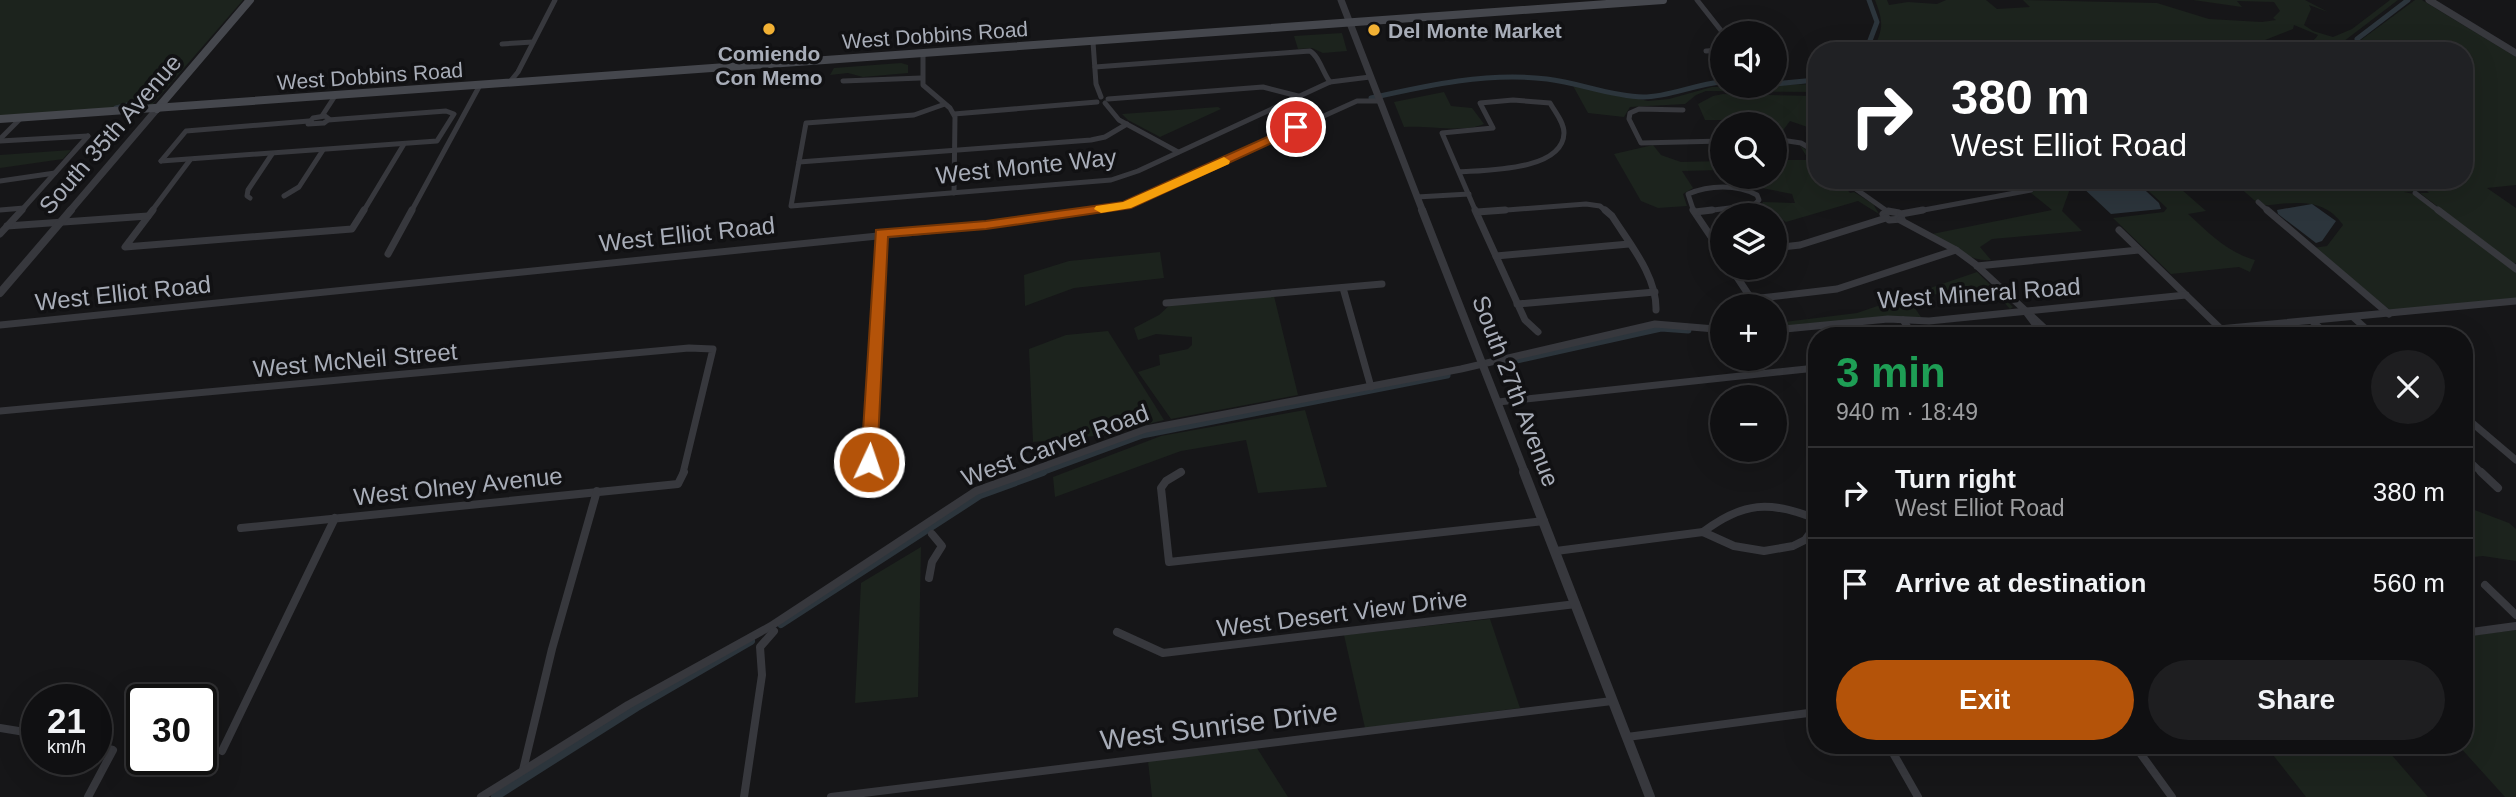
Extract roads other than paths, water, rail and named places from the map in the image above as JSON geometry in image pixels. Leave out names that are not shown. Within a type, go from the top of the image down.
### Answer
[{"type":"main road","name":"South 35th Avenue","points":[[157,109],[250,0]]},
{"type":"main road","name":"West Dobbins Road","points":[[0,119],[923,57],[1580,3],[1663,0]]},
{"type":"street","points":[[509,83],[555,0]]},
{"type":"street","name":"South 27th Avenue","points":[[1341,0],[1650,797]]},
{"type":"street","points":[[1697,0],[1714,21]]},
{"type":"street","points":[[2429,0],[2516,53]]},
{"type":"street","points":[[502,44],[533,42]]},
{"type":"street","points":[[1093,42],[1095,67],[1103,100],[1113,114],[1178,152]]},
{"type":"street","points":[[1706,51],[1710,51]]},
{"type":"street","points":[[1095,67],[1313,52],[1321,71],[1330,82]]},
{"type":"street","points":[[923,57],[921,78],[926,90],[954,114],[954,193]]},
{"type":"street","name":"West Monte Way","points":[[799,162],[791,206],[1111,180],[1330,82],[1370,77]]},
{"type":"street","points":[[843,81],[921,78]]},
{"type":"street","points":[[388,254],[480,85]]},
{"type":"street","points":[[954,114],[1263,87],[1298,96]]},
{"type":"street","points":[[325,118],[335,96]]},
{"type":"street","name":"West Elliot Road","points":[[0,324],[881,233],[986,225],[1126,205],[1357,102],[1378,97]]},
{"type":"street","points":[[1459,172],[1530,164],[1558,151],[1563,142],[1564,130],[1550,103],[1513,100],[1480,103],[1493,128],[1442,133],[1459,172],[1477,212],[1517,304],[1525,320],[1538,332]]},
{"type":"street","points":[[945,104],[915,114],[806,123],[799,162],[1091,140],[1105,137],[1127,124]]},
{"type":"street","name":"South 35th Avenue","points":[[0,293],[157,109]]},
{"type":"street","points":[[1683,110],[1639,109],[1630,113],[1629,119],[1641,143],[1710,141]]},
{"type":"street","points":[[453,111],[454,114],[437,141],[310,151],[296,155],[286,153],[161,162],[186,131],[325,118],[453,111]]},
{"type":"street","points":[[0,140],[21,118]]},
{"type":"street","points":[[0,140],[88,136],[0,234]]},
{"type":"street","points":[[1787,141],[1808,147]]},
{"type":"street","points":[[190,160],[125,247],[352,229],[404,144]]},
{"type":"street","points":[[284,196],[299,187],[323,150]]},
{"type":"street","points":[[250,198],[247,196],[248,190],[272,154]]},
{"type":"street","points":[[0,181],[56,173]]},
{"type":"street","points":[[1695,212],[1754,205],[1759,201],[1756,195],[1739,188],[1695,191],[1688,194],[1687,198],[1695,212],[1710,235]]},
{"type":"street","points":[[1854,189],[1886,214],[1900,217],[1978,266],[2040,326]]},
{"type":"street","points":[[1900,217],[2032,189]]},
{"type":"street","points":[[1417,197],[1468,192]]},
{"type":"street","points":[[2415,193],[2516,269]]},
{"type":"street","points":[[2258,202],[2389,314]]},
{"type":"street","points":[[1477,212],[1580,204],[1600,206],[1612,216],[1655,292],[1658,303],[1656,310]]},
{"type":"street","points":[[0,209],[24,208]]},
{"type":"street","points":[[1787,246],[1800,245],[1886,214]]},
{"type":"street","points":[[7,226],[148,216]]},
{"type":"street","points":[[2119,230],[2220,327]]},
{"type":"street","points":[[869,462],[881,233]]},
{"type":"street","points":[[1496,256],[1629,244]]},
{"type":"street","points":[[1787,297],[1837,289],[1956,250]]},
{"type":"street","points":[[1978,266],[2139,250]]},
{"type":"street","points":[[1166,303],[1382,284]]},
{"type":"street","points":[[1343,288],[1371,387]]},
{"type":"street","points":[[1517,304],[1655,292]]},
{"type":"street","name":"West Mineral Road","points":[[1812,327],[1902,320],[1929,321],[2186,295]]},
{"type":"street","points":[[2253,327],[2516,301]]},
{"type":"street","points":[[2353,317],[2364,327]]},
{"type":"street","points":[[1902,320],[1907,327]]},
{"type":"street","points":[[2312,321],[2319,327]]},
{"type":"street","name":"West Carver Road","points":[[481,797],[628,705],[771,626],[976,491],[1146,429],[1484,364],[1655,324],[1710,329]]},
{"type":"street","name":"West Mineral Road","points":[[1787,329],[1808,327]]},
{"type":"street","name":"West McNeil Street","points":[[0,411],[706,347],[713,349],[685,469],[678,484]]},
{"type":"street","points":[[1498,402],[1808,369]]},
{"type":"street","points":[[2473,424],[2516,460]]},
{"type":"street","points":[[2473,464],[2498,488]]},
{"type":"street","points":[[1181,472],[1166,481],[1161,488],[1169,562],[1544,521]]},
{"type":"street","name":"West Olney Avenue","points":[[241,528],[678,484]]},
{"type":"street","points":[[523,770],[552,649],[597,491]]},
{"type":"street","points":[[1556,551],[1703,532],[1735,510],[1754,506],[1780,506],[1808,516]]},
{"type":"street","points":[[222,751],[335,518]]},
{"type":"street","points":[[1703,532],[1734,545],[1764,551],[1793,546],[1808,536]]},
{"type":"street","points":[[929,578],[932,562],[942,546],[932,534]]},
{"type":"street","points":[[2485,585],[2516,615]]},
{"type":"street","name":"West Desert View Drive","points":[[1117,632],[1163,653],[1576,604]]},
{"type":"street","points":[[2473,632],[2516,626]]},
{"type":"street","points":[[744,797],[762,676],[760,648],[774,631]]},
{"type":"street","name":"West Sunrise Drive","points":[[831,797],[1612,701]]},
{"type":"street","points":[[1627,737],[1808,713]]},
{"type":"street","points":[[0,728],[21,731]]},
{"type":"street","points":[[1894,754],[1918,797]]},
{"type":"street","points":[[2142,754],[2172,797]]},
{"type":"street","points":[[88,797],[100,775]]},
{"type":"waterway","points":[[1869,0],[1877,22],[1869,42]]},
{"type":"waterway","points":[[2357,39],[2408,0]]},
{"type":"waterway","points":[[1371,98],[1436,84],[1502,77],[1547,79],[1643,97],[1710,84]]},
{"type":"waterway","points":[[1787,83],[1808,81]]},
{"type":"waterway","points":[[116,108],[139,102]]},
{"type":"waterway","points":[[1499,364],[1661,328],[1688,330]]},
{"type":"waterway","points":[[1039,473],[1142,435],[1447,375]]},
{"type":"waterway","points":[[781,624],[980,495],[1043,472]]},
{"type":"waterway","points":[[495,797],[637,707],[751,641]]},
{"type":"place","name":"Comiendo Con Memo","points":[[769,29]]},
{"type":"place","name":"Del Monte Market","points":[[1374,30]]}]
